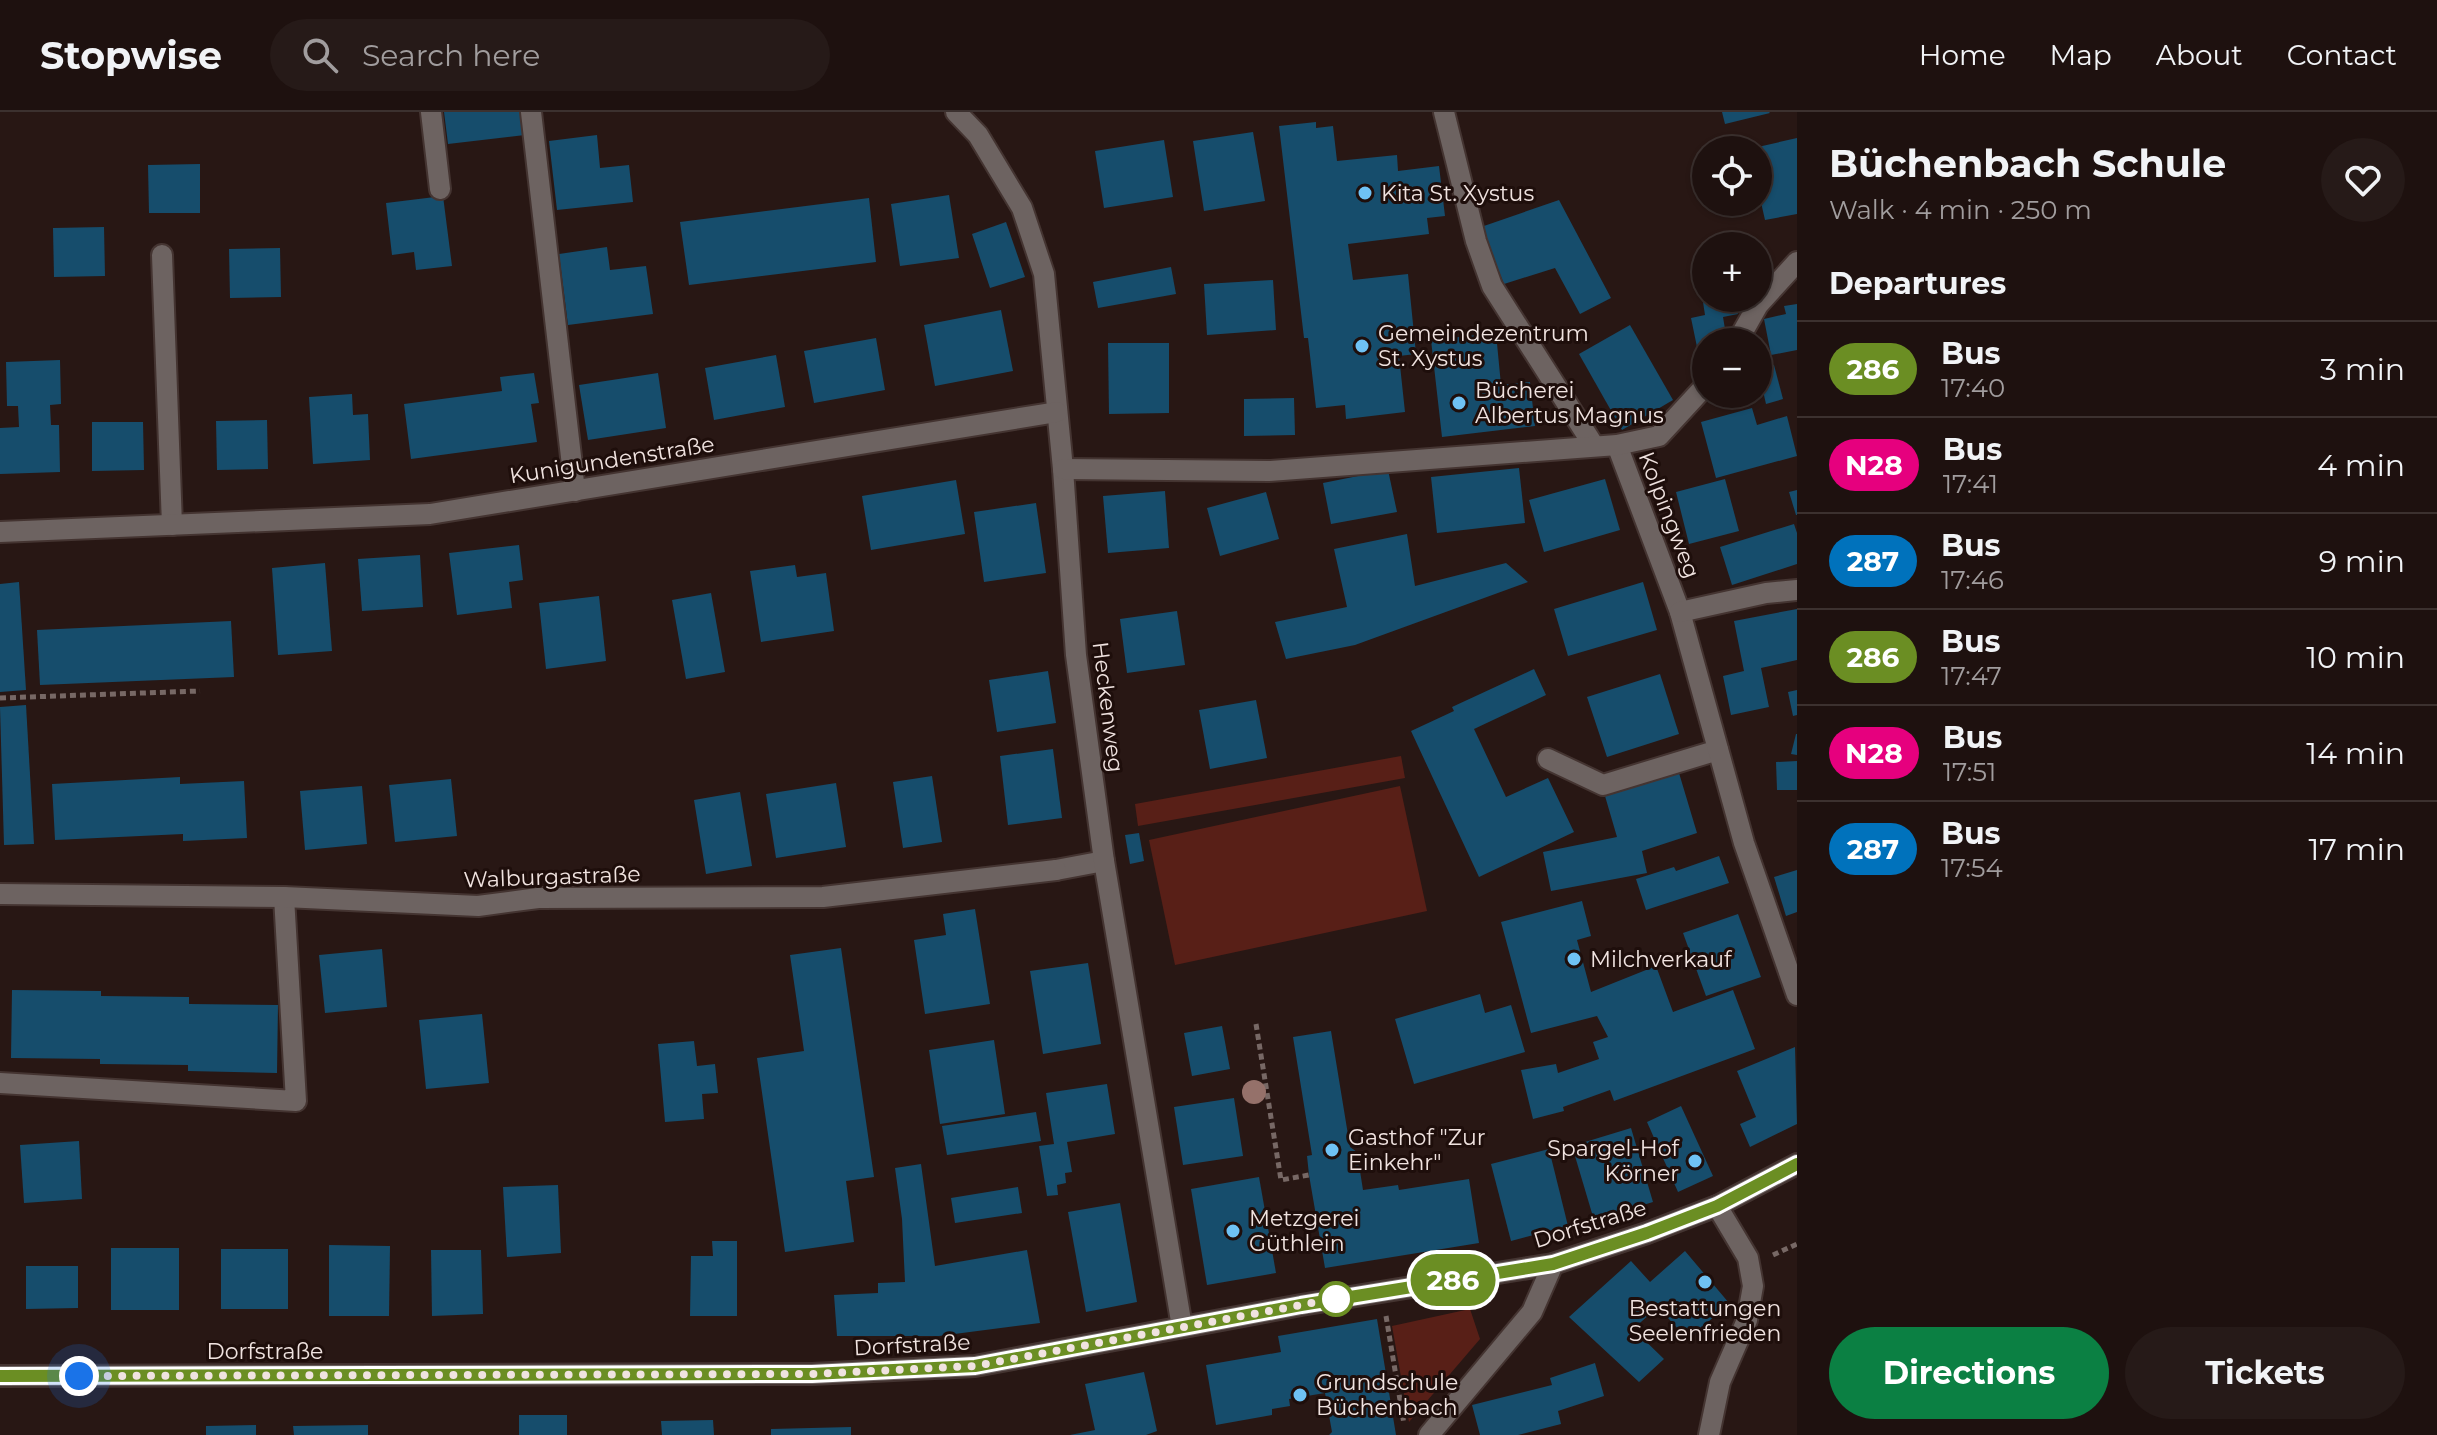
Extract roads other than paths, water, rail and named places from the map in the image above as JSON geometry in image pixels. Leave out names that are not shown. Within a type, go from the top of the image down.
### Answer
[{"type":"street","points":[[431,112],[440,189]]},
{"type":"street","points":[[531,112],[575,491]]},
{"type":"street","name":"Heckenweg","points":[[956,112],[978,135],[1022,208],[1044,274],[1063,469],[1076,655],[1104,861],[1182,1327]]},
{"type":"street","points":[[1444,112],[1476,241],[1492,286],[1594,446]]},
{"type":"street","points":[[162,255],[172,525]]},
{"type":"street","points":[[1745,328],[1758,305],[1797,262]]},
{"type":"street","points":[[1617,445],[1659,436],[1692,400]]},
{"type":"street","name":"Kunigundenstraße","points":[[0,532],[430,514],[1057,412]]},
{"type":"street","name":"Kolpingweg","points":[[1063,469],[1269,471],[1617,445],[1680,612],[1744,843],[1797,995]]},
{"type":"street","points":[[1680,612],[1766,593],[1797,590]]},
{"type":"street","points":[[1548,759],[1603,785],[1718,750]]},
{"type":"street","name":"Walburgastraße","points":[[0,894],[284,897],[478,906],[538,898],[823,897],[1056,870],[1104,861]]},
{"type":"street","points":[[0,1083],[296,1101],[284,897]]},
{"type":"street","name":"Dorfstraße","points":[[0,1376],[862,1372],[975,1366],[1382,1291],[1553,1264],[1717,1206],[1796,1168]]},
{"type":"street","points":[[1709,1435],[1720,1382],[1747,1320],[1753,1286],[1748,1258],[1717,1206]]},
{"type":"street","points":[[1429,1435],[1532,1312],[1553,1264]]},
{"type":"place","name":"Kita St. Xystus","points":[[1365,193]]},
{"type":"place","name":"Gemeindezentrum St. Xystus","points":[[1362,346]]},
{"type":"place","name":"Bücherei Albertus Magnus","points":[[1459,403]]},
{"type":"place","name":"Milchverkauf","points":[[1574,959]]},
{"type":"place","name":"Gasthof \"Zur Einkehr\"","points":[[1332,1150]]},
{"type":"place","name":"Spargel-Hof Körner","points":[[1695,1161]]},
{"type":"place","name":"Metzgerei Güthlein","points":[[1233,1231]]},
{"type":"place","name":"Bestattungen Seelenfrieden","points":[[1705,1282]]},
{"type":"place","name":"Grundschule Büchenbach","points":[[1300,1395]]}]
